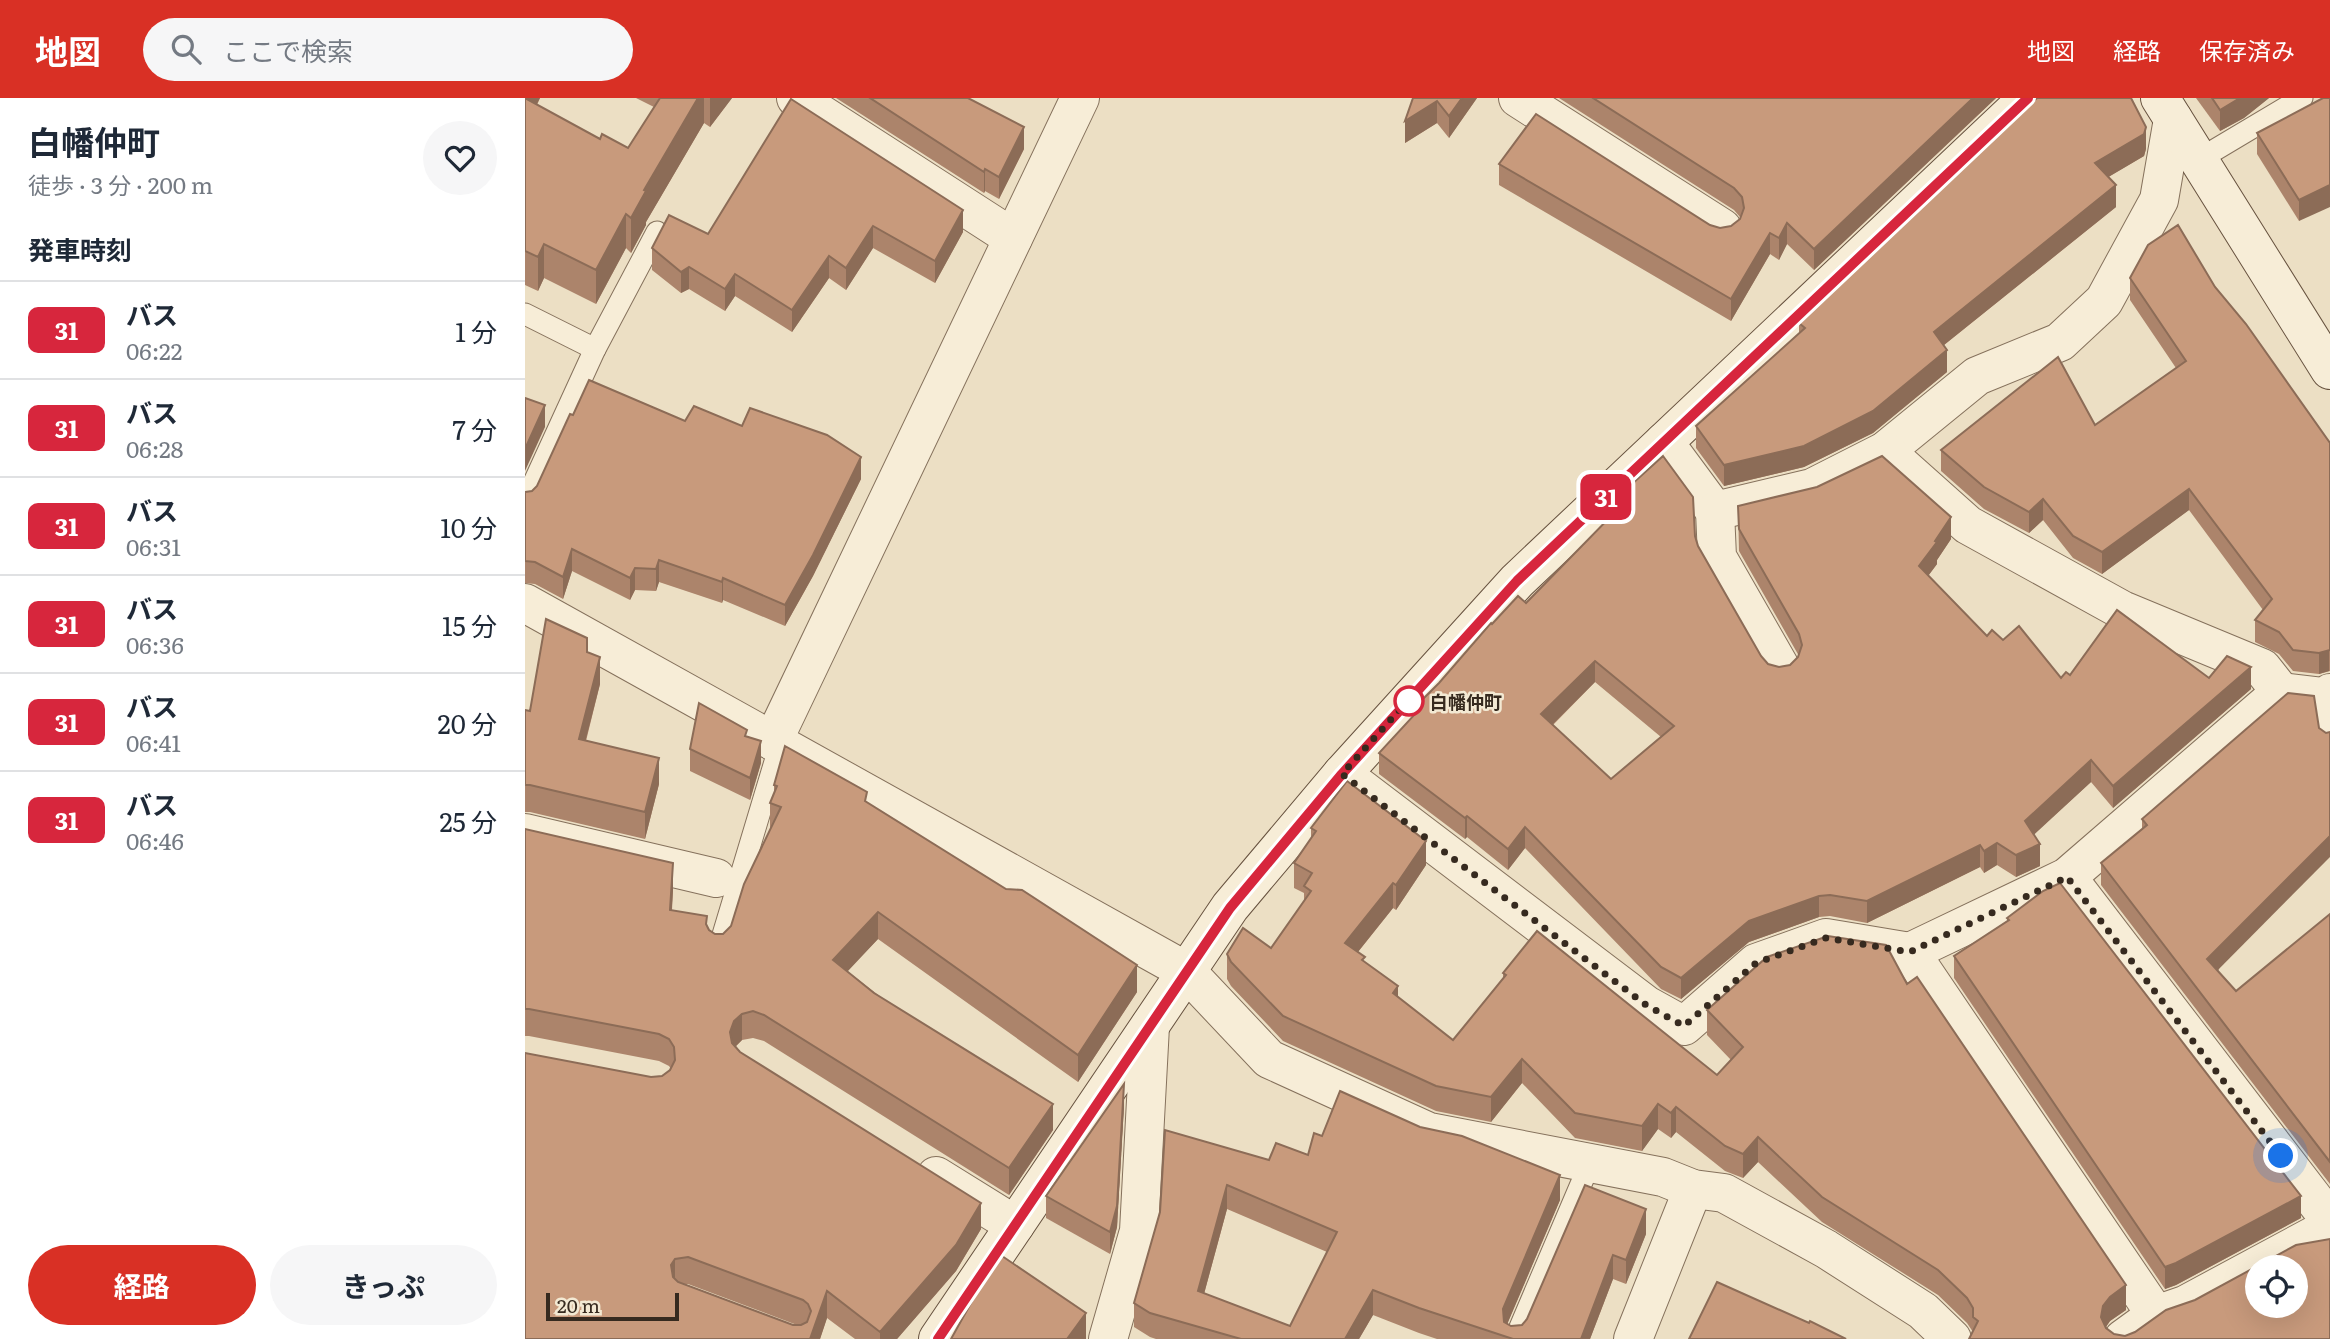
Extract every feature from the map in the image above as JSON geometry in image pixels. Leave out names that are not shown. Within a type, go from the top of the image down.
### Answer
[{"type":"street","points":[[796,98],[1013,238]]},
{"type":"street","points":[[776,743],[1080,98]]},
{"type":"street","points":[[1518,98],[1722,228]]},
{"type":"street","points":[[938,1339],[1230,908],[1342,774],[1517,581],[2028,98]]},
{"type":"street","points":[[1715,510],[1812,488],[1885,451],[1977,376],[2060,342],[2104,301],[2159,200],[2166,108]]},
{"type":"street","points":[[2166,108],[2330,370]]},
{"type":"street","points":[[1664,442],[1715,510],[1717,557],[1780,667]]},
{"type":"street","points":[[1885,451],[1968,525],[2122,610],[2262,668],[2281,692]]},
{"type":"street","points":[[525,603],[1187,971],[1269,1059],[1429,1132],[1663,1177],[1693,1189],[1724,1193],[1826,1249],[1923,1311],[1952,1339]]},
{"type":"street","points":[[1342,774],[1646,1005],[1684,1026],[1756,963],[1826,938],[1910,952],[2067,877],[2281,692],[2327,695]]},
{"type":"street","points":[[525,834],[716,878]]},
{"type":"street","points":[[2067,877],[2330,1220]]},
{"type":"street","points":[[1910,952],[2156,1315]]},
{"type":"street","points":[[1108,1339],[1139,1231],[1150,1026]]},
{"type":"street","points":[[912,1161],[1015,1225]]},
{"type":"street","points":[[1633,1339],[1693,1189]]},
{"type":"street","points":[[2123,1339],[2156,1315],[2185,1305],[2330,1227]]},
{"type":"lane","points":[[2198,160],[2302,98]]},
{"type":"lane","points":[[525,502],[595,349],[657,232]]},
{"type":"lane","points":[[525,314],[595,349]]},
{"type":"lane","points":[[2327,695],[2330,742]]},
{"type":"lane","points":[[719,948],[776,743]]},
{"type":"lane","points":[[1515,1339],[1590,1163]]},
{"type":"building","points":[[525,98],[600,139],[602,134],[628,148],[660,98],[698,98],[644,190],[646,191],[631,218],[626,214],[596,270],[544,244],[538,257],[525,251]]},
{"type":"building","points":[[870,98],[968,98],[1024,127],[999,177],[985,169],[984,172]]},
{"type":"building","points":[[1413,98],[1462,98],[1449,116],[1437,101],[1405,121]]},
{"type":"building","points":[[1593,98],[1973,98],[1814,249],[1787,223],[1779,238],[1770,233],[1731,299],[1499,164],[1536,114],[1710,225],[1720,228],[1731,226],[1740,219],[1744,208],[1742,197],[1734,188]]},
{"type":"building","points":[[2037,98],[2131,98],[2146,127],[2144,134],[2095,163],[2116,185],[1934,332],[1947,350],[1873,411],[1804,446],[1724,465],[1696,426],[1805,328],[1799,323]]},
{"type":"building","points":[[2212,98],[2240,98],[2220,110]]},
{"type":"building","points":[[2323,98],[2330,98],[2330,185],[2299,200],[2257,133]]},
{"type":"building","points":[[791,99],[963,210],[935,261],[873,226],[846,268],[829,256],[792,310],[735,274],[725,289],[689,267],[681,272],[652,248],[669,215],[708,234]]},
{"type":"building","points":[[2178,225],[2215,287],[2246,324],[2330,443],[2330,650],[2319,653],[2293,650],[2279,632],[2255,620],[2272,599],[2189,489],[2102,552],[2073,536],[2043,499],[2029,512],[1984,487],[1941,450],[2058,357],[2095,425],[2186,361],[2130,278],[2148,245]]},
{"type":"building","points":[[589,380],[685,421],[694,406],[742,426],[750,408],[827,435],[861,457],[785,605],[723,578],[722,582],[659,560],[656,569],[635,568],[630,578],[572,549],[563,577],[535,562],[525,561],[525,492],[532,491],[537,486]]},
{"type":"building","points":[[525,398],[545,405],[525,449]]},
{"type":"building","points":[[1663,456],[1693,497],[1698,546],[1761,656],[1768,664],[1779,667],[1790,665],[1798,657],[1802,645],[1799,634],[1739,529],[1738,506],[1817,487],[1882,456],[1951,517],[1919,566],[1987,636],[1992,630],[2003,640],[2019,626],[2061,678],[2066,672],[2070,675],[2117,610],[2209,678],[2227,656],[2251,667],[2113,786],[2091,760],[2025,821],[2040,844],[2016,855],[1997,843],[1984,851],[1980,845],[1867,901],[1830,895],[1819,896],[1749,921],[1681,978],[1661,967],[1525,827],[1508,849],[1379,753],[1417,712],[1413,709],[1491,623],[1518,596],[1526,603],[1619,508],[1612,502]],"holes":[[[1595,661],[1674,726],[1611,779],[1541,714]]]},
{"type":"building","points":[[546,619],[587,638],[587,652],[600,657],[579,739],[659,758],[645,812],[525,785],[525,710],[530,711]]},
{"type":"building","points":[[2288,693],[2314,696],[2319,728],[2326,733],[2330,732],[2330,836],[2207,959],[2236,991],[2330,914],[2330,1162],[2101,863],[2147,825],[2142,819]]},
{"type":"building","points":[[699,703],[747,730],[745,736],[761,741],[750,778],[690,749]]},
{"type":"building","points":[[785,746],[867,792],[865,801],[1006,889],[1022,890],[1137,965],[1078,1055],[878,912],[833,960],[874,993],[1053,1104],[1009,1168],[764,1015],[753,1011],[742,1014],[734,1021],[730,1032],[732,1043],[740,1052],[981,1203],[956,1245],[880,1332],[827,1291],[810,1339],[525,1339],[525,1053],[651,1077],[662,1076],[670,1070],[675,1060],[674,1047],[669,1039],[659,1034],[525,1009],[525,829],[673,863],[670,910],[707,916],[706,924],[709,930],[715,934],[723,934],[731,926],[744,884],[781,807],[770,803],[777,786],[774,785]],"holes":[[[688,1257],[803,1300],[811,1311],[807,1322],[793,1325],[678,1282],[673,1277],[671,1265],[675,1259]]]},
{"type":"building","points":[[1347,781],[1426,841],[1396,885],[1393,883],[1345,943],[1365,957],[1362,960],[1398,986],[1393,993],[1453,1040],[1506,975],[1503,973],[1537,931],[1717,1075],[1743,1047],[1707,1010],[1767,957],[1828,936],[1886,945],[1907,984],[1917,977],[2126,1285],[2103,1306],[2101,1317],[2106,1328],[2114,1334],[2125,1336],[2166,1310],[2195,1300],[2245,1273],[2245,1318],[2308,1318],[2308,1255],[2278,1255],[2296,1245],[2330,1239],[2330,1339],[1969,1339],[1978,1321],[1973,1317],[1973,1308],[1967,1298],[1938,1270],[1822,1197],[1758,1137],[1743,1154],[1725,1146],[1676,1107],[1671,1113],[1658,1104],[1642,1126],[1575,1113],[1522,1059],[1491,1097],[1436,1086],[1283,1016],[1231,962],[1227,954],[1243,928],[1271,948],[1311,891],[1304,886],[1312,873],[1294,863],[1316,831],[1311,828]]},
{"type":"building","points":[[2060,883],[2301,1196],[2165,1267],[1954,956],[2009,920],[2007,918],[2043,891]]},
{"type":"building","points":[[1124,1084],[1117,1206],[1110,1232],[1046,1196]]},
{"type":"building","points":[[1340,1091],[1420,1127],[1462,1136],[1560,1175],[1503,1309],[1504,1322],[1511,1326],[1522,1325],[1527,1319],[1585,1185],[1646,1209],[1626,1260],[1613,1255],[1581,1339],[1513,1339],[1373,1290],[1345,1339],[1241,1339],[1150,1313],[1134,1303],[1160,1212],[1165,1130],[1269,1160],[1276,1143],[1308,1155],[1314,1133],[1322,1136]],"holes":[[[1227,1185],[1337,1232],[1290,1326],[1198,1291]]]},
{"type":"building","points":[[1002,1256],[1086,1313],[1067,1339],[951,1339],[976,1294]]},
{"type":"building","points":[[1717,1282],[1809,1323],[1810,1321],[1846,1339],[1689,1339]]},
{"type":"bus line","name":"31","points":[[938,1339],[1230,908],[1342,774],[1517,581],[2028,98]]},
{"type":"place","name":"白幡仲町","points":[[1409,701]]},
{"type":"route","points":[[1409,701],[1412,696],[1342,774],[1646,1005],[1684,1026],[1756,963],[1826,938],[1910,952],[2067,877],[2281,1156]]}]
